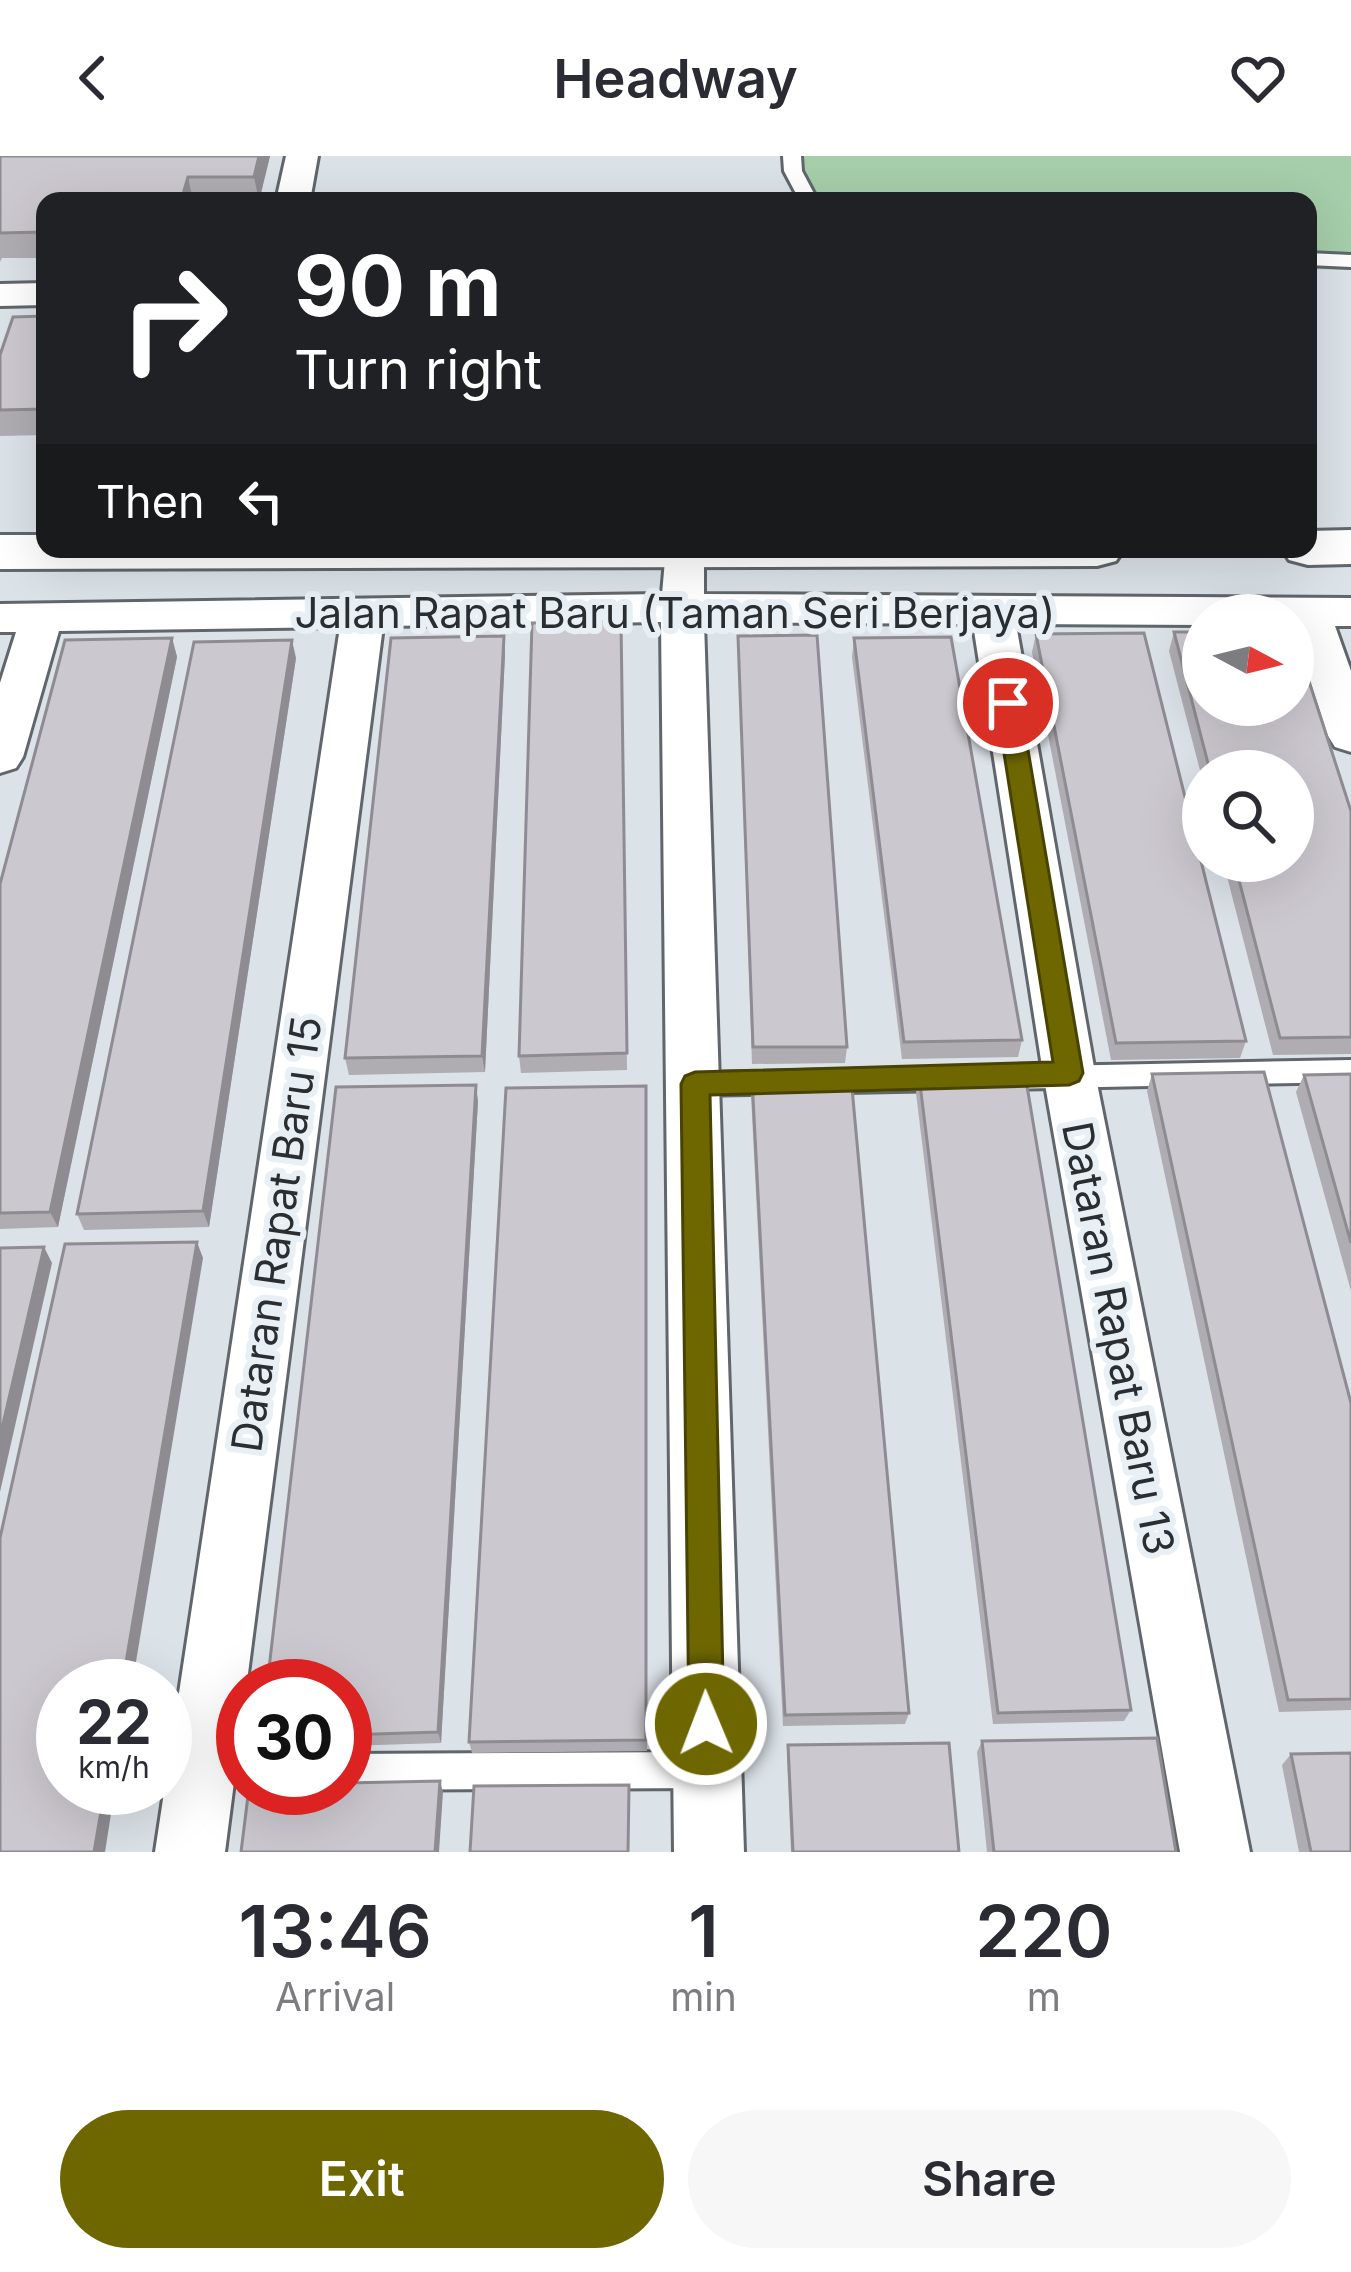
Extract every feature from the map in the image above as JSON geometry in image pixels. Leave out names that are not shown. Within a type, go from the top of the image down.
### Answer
[{"type":"street","points":[[295,192],[302,156]]},
{"type":"street","points":[[0,295],[36,294]]},
{"type":"street","points":[[1317,548],[1351,547]]},
{"type":"street","points":[[0,552],[36,552]]},
{"type":"street","points":[[685,558],[682,608],[709,1852]]},
{"type":"street","name":"Jalan Rapat Baru (Taman Seri Berjaya)","points":[[21,618],[682,608],[1330,612]]},
{"type":"street","name":"Dataran Rapat Baru 13","points":[[992,610],[1069,1073],[1215,1852]]},
{"type":"street","points":[[1330,612],[1351,736]]},
{"type":"street","name":"Dataran Rapat Baru 15","points":[[236,1659],[363,616]]},
{"type":"street","points":[[0,757],[21,618]]},
{"type":"street","name":"Dataran Rapat Baru 15","points":[[190,1852],[216,1787]]},
{"type":"lane","points":[[792,156],[793,171],[804,192]]},
{"type":"lane","points":[[1317,259],[1351,261]]},
{"type":"lane","points":[[695,1084],[1351,1071]]},
{"type":"lane","points":[[372,1772],[707,1770]]},
{"type":"green space","points":[[796,156],[1351,156],[1351,270],[1317,269],[1317,192],[795,192]]},
{"type":"building","points":[[0,156],[259,156],[254,177],[188,177],[184,192],[36,192],[36,232],[0,233]]},
{"type":"building","points":[[36,316],[36,409],[0,410],[0,355],[13,317]]},
{"type":"building","points":[[621,621],[627,1053],[519,1056],[532,623]]},
{"type":"building","points":[[1174,632],[1182,632],[1182,663]]},
{"type":"building","points":[[1144,633],[1182,785],[1182,882],[1206,882],[1246,1041],[1116,1043],[1036,634]]},
{"type":"building","points":[[817,635],[847,1047],[753,1047],[738,636]]},
{"type":"building","points":[[504,636],[482,1056],[345,1058],[391,638]]},
{"type":"building","points":[[951,637],[1022,1040],[904,1042],[854,638]]},
{"type":"building","points":[[172,638],[50,1212],[0,1213],[0,884],[65,640]]},
{"type":"building","points":[[292,640],[203,1211],[77,1214],[194,642]]},
{"type":"building","points":[[1314,697],[1351,811],[1351,1037],[1280,1038],[1239,882],[1314,882],[1314,750],[1205,750],[1198,726],[1314,726]]},
{"type":"building","points":[[1264,1072],[1351,1403],[1351,1699],[1288,1700],[1152,1074]]},
{"type":"building","points":[[1025,1074],[1131,1710],[998,1713],[919,1076]]},
{"type":"building","points":[[1351,1074],[1351,1243],[1304,1075]]},
{"type":"building","points":[[851,1077],[909,1713],[785,1715],[752,1078]]},
{"type":"building","points":[[476,1085],[438,1732],[372,1734],[372,1659],[270,1659],[336,1087]]},
{"type":"building","points":[[646,1086],[646,1740],[469,1742],[506,1088]]},
{"type":"building","points":[[197,1242],[127,1659],[36,1659],[36,1815],[100,1815],[94,1852],[0,1852],[0,1538],[65,1244]]},
{"type":"building","points":[[44,1247],[0,1437],[0,1248]]},
{"type":"building","points":[[1157,1738],[1176,1852],[994,1852],[982,1741]]},
{"type":"building","points":[[949,1743],[959,1852],[793,1852],[788,1745]]},
{"type":"building","points":[[1351,1753],[1351,1852],[1311,1852],[1291,1754]]},
{"type":"building","points":[[440,1781],[435,1852],[241,1852],[246,1815],[372,1815],[372,1782]]},
{"type":"building","points":[[629,1785],[628,1852],[470,1852],[474,1786]]},
{"type":"route","points":[[706,1724],[695,1084],[1069,1073],[1008,703]]}]
